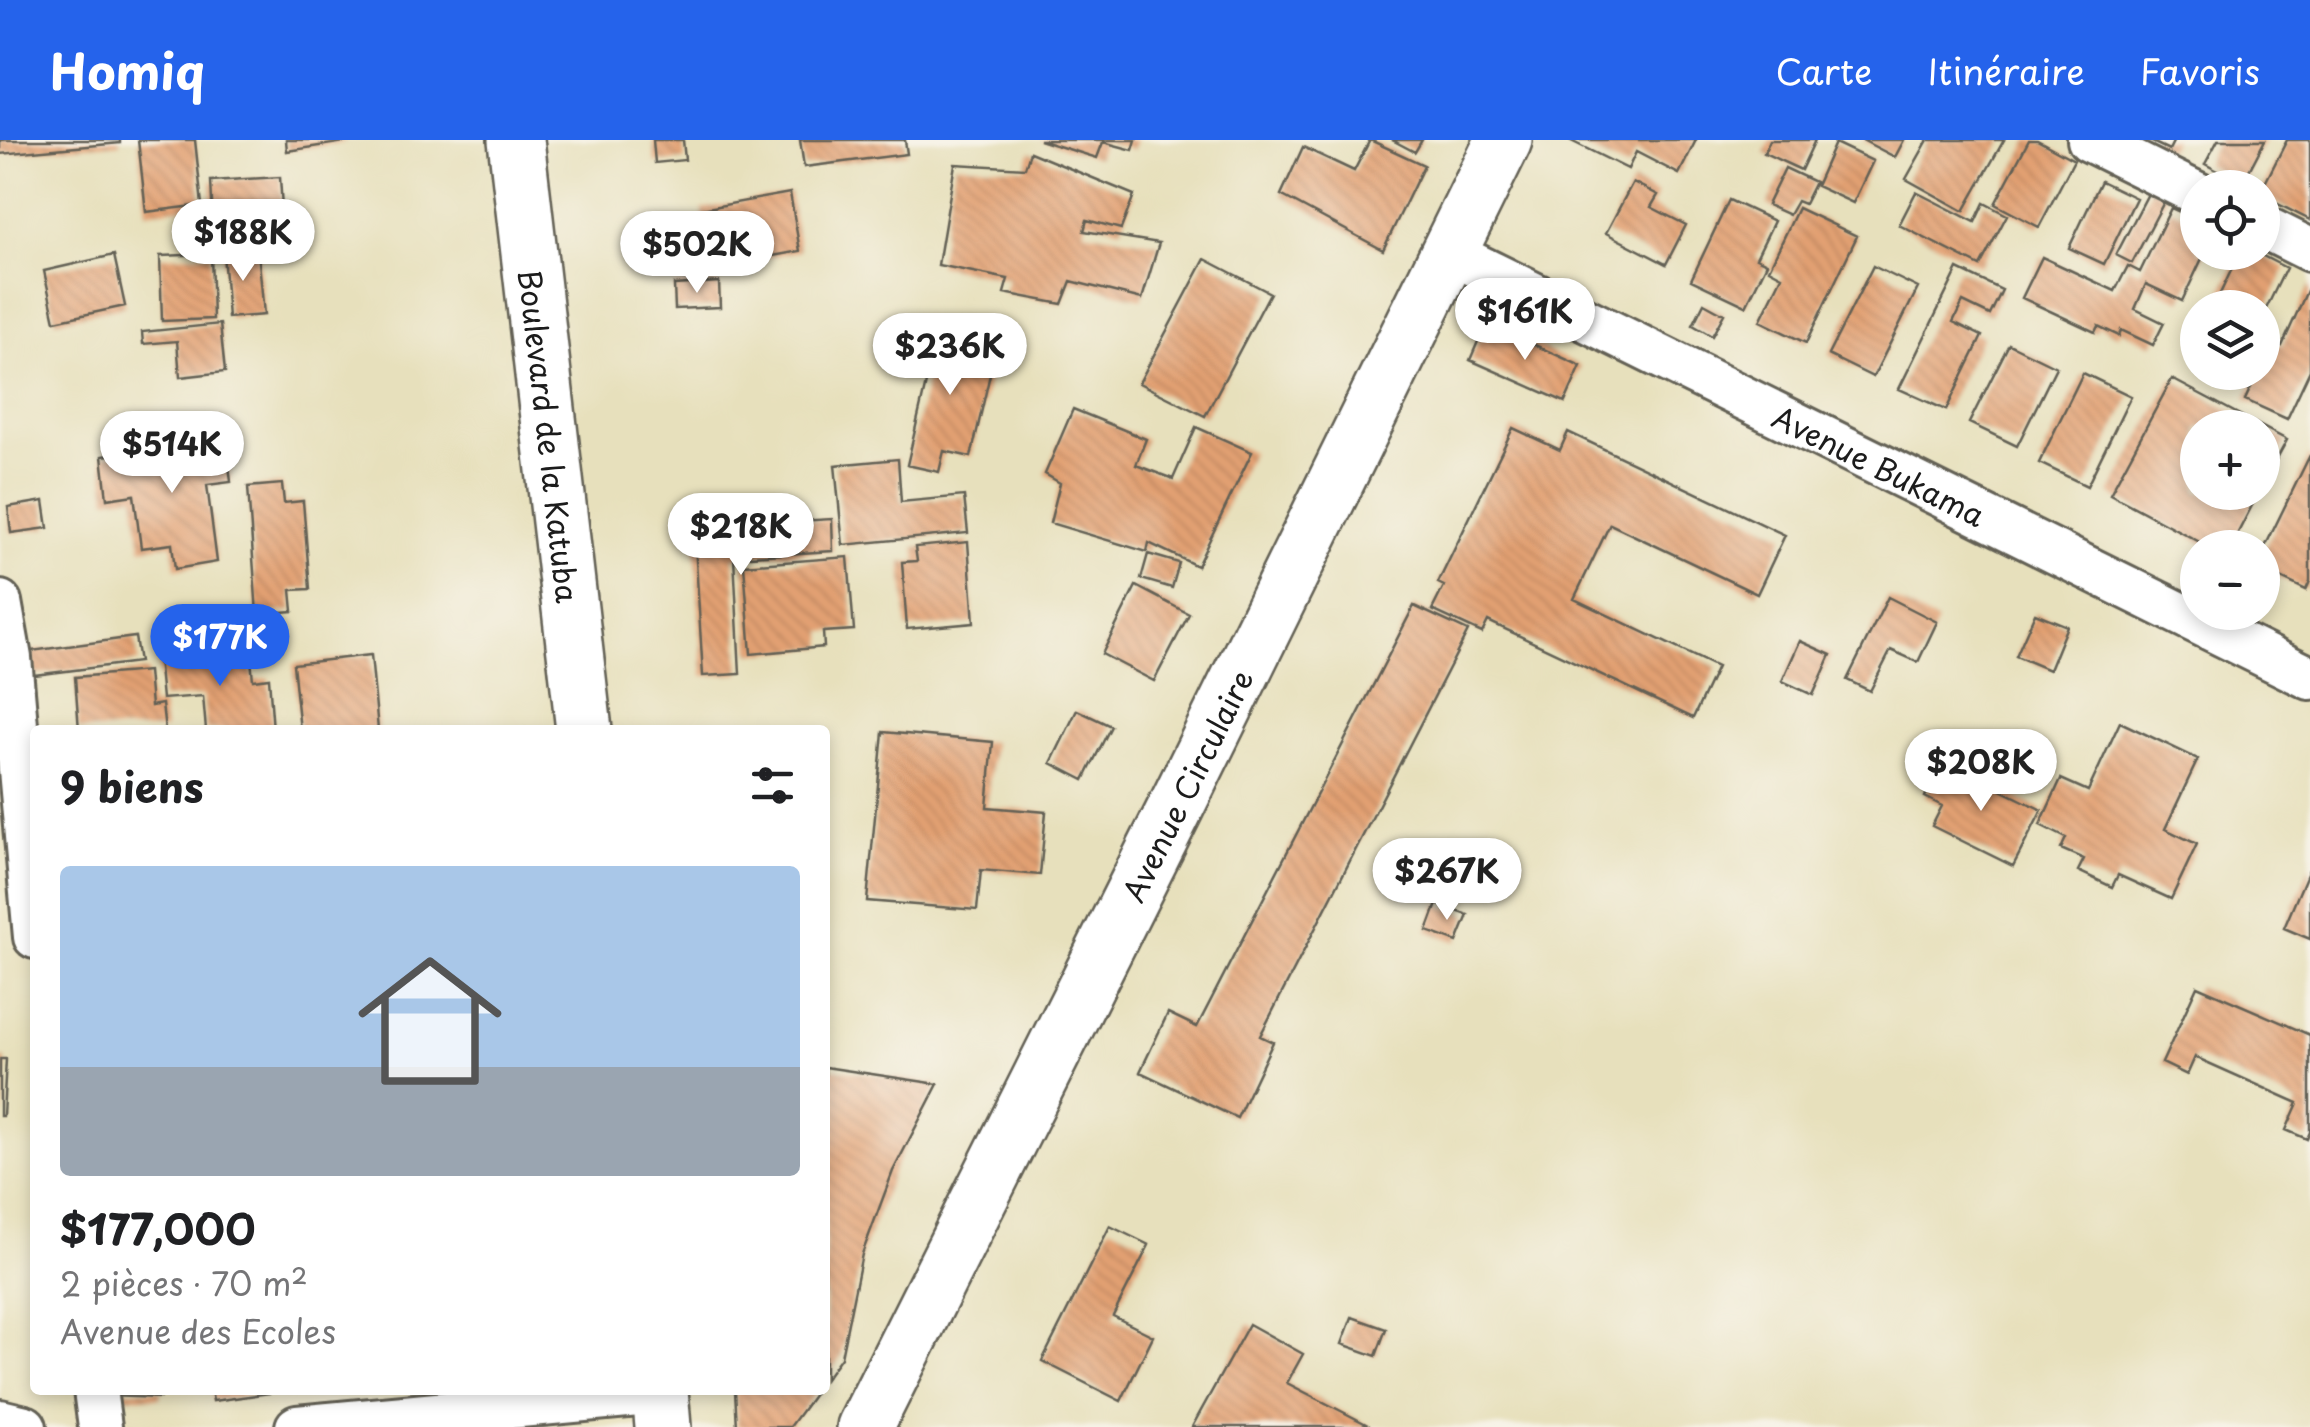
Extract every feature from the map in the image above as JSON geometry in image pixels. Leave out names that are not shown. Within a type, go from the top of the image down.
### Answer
[{"type":"street","name":"Boulevard de la Katuba","points":[[516,140],[583,725]]},
{"type":"street","name":"Avenue Circulaire","points":[[865,1427],[1165,830],[1504,140]]},
{"type":"street","points":[[2089,140],[2180,185]]},
{"type":"street","points":[[2280,235],[2310,250]]},
{"type":"street","name":"Avenue Bukama","points":[[1449,252],[2310,678]]},
{"type":"street","points":[[0,602],[10,658],[14,885],[30,925]]},
{"type":"street","points":[[96,1395],[100,1427]]},
{"type":"street","points":[[297,1427],[661,1403]]},
{"type":"building","points":[[0,140],[120,140],[120,143],[0,154]]},
{"type":"building","points":[[138,140],[195,140],[202,205],[146,212]]},
{"type":"building","points":[[286,140],[345,140],[345,142],[287,151]]},
{"type":"building","points":[[653,140],[683,140],[685,160],[655,163]]},
{"type":"building","points":[[800,140],[905,140],[907,154],[804,167]]},
{"type":"building","points":[[1039,140],[1136,140],[1133,150],[1103,142],[1097,158]]},
{"type":"building","points":[[1370,140],[1424,165],[1383,250],[1281,195],[1303,147],[1354,171]]},
{"type":"building","points":[[1392,140],[1422,140],[1415,152]]},
{"type":"building","points":[[1569,140],[1696,140],[1679,174],[1636,152],[1628,169]]},
{"type":"building","points":[[1770,140],[1815,140],[1801,170],[1764,153]]},
{"type":"building","points":[[1862,140],[1904,140],[1895,157]]},
{"type":"building","points":[[1928,140],[2004,140],[1964,211],[1906,179]]},
{"type":"building","points":[[2029,140],[2037,140],[2074,160],[2039,227],[1995,204]]},
{"type":"building","points":[[2148,140],[2174,140],[2169,150]]},
{"type":"building","points":[[2218,140],[2265,140],[2249,170],[2216,170],[2205,164]]},
{"type":"building","points":[[2287,140],[2310,140],[2310,220],[2280,205],[2280,170],[2272,170]]},
{"type":"building","points":[[1835,143],[1873,161],[1853,203],[1816,186]]},
{"type":"building","points":[[1030,152],[1134,195],[1121,229],[1087,220],[1084,231],[1159,243],[1142,299],[1071,281],[1062,304],[1004,293],[1008,279],[938,265],[955,164],[1025,168]]},
{"type":"building","points":[[1785,168],[1815,182],[1804,204],[1797,201],[1789,215],[1767,205]]},
{"type":"building","points":[[280,177],[284,239],[214,243],[211,181]]},
{"type":"building","points":[[2101,181],[2136,198],[2104,264],[2069,248]]},
{"type":"building","points":[[1633,182],[1658,195],[1651,207],[1686,225],[1666,264],[1606,233]]},
{"type":"building","points":[[2151,188],[2167,196],[2132,263],[2116,255]]},
{"type":"building","points":[[1916,192],[1975,222],[1984,203],[2007,215],[1980,266],[1899,225]]},
{"type":"building","points":[[790,193],[800,251],[712,267],[702,209]]},
{"type":"building","points":[[1729,200],[1774,221],[1756,258],[1767,263],[1746,306],[1691,280]]},
{"type":"building","points":[[1798,208],[1857,236],[1806,343],[1760,321],[1782,276],[1769,269]]},
{"type":"building","points":[[2171,208],[2180,212],[2180,270],[2197,270],[2187,290],[2180,290],[2180,300],[2146,284],[2135,309],[2164,323],[2153,345],[2121,330],[2119,336],[2098,326],[2095,332],[2022,298],[2042,257],[2115,291],[2128,266],[2140,272]]},
{"type":"building","points":[[258,250],[264,315],[228,318],[223,253]]},
{"type":"building","points":[[211,254],[213,319],[162,321],[160,256]]},
{"type":"building","points":[[114,255],[125,306],[55,321],[44,271]]},
{"type":"building","points":[[1205,259],[1270,293],[1205,416],[1139,383]]},
{"type":"building","points":[[2280,265],[2286,268],[2275,290],[2222,290],[2231,270],[2280,270]]},
{"type":"building","points":[[1873,266],[1918,288],[1873,377],[1828,355]]},
{"type":"building","points":[[1958,269],[2002,290],[1990,315],[1963,302],[1953,322],[1982,336],[1946,410],[1899,389]]},
{"type":"building","points":[[719,282],[720,307],[675,309],[674,285]]},
{"type":"building","points":[[2310,284],[2310,370],[2287,419],[2280,416],[2280,410],[2267,410],[2245,400],[2250,390],[2280,390],[2282,346]]},
{"type":"building","points":[[1704,303],[1724,314],[1712,336],[1693,325]]},
{"type":"building","points":[[1486,323],[1581,366],[1565,402],[1470,360]]},
{"type":"building","points":[[220,324],[225,372],[180,377],[177,341],[143,344],[142,332]]},
{"type":"building","points":[[915,330],[996,348],[971,457],[944,451],[939,472],[907,465],[932,357],[911,352]]},
{"type":"building","points":[[2009,344],[2056,367],[2017,446],[1969,423]]},
{"type":"building","points":[[2083,373],[2131,396],[2087,486],[2039,463]]},
{"type":"building","points":[[2172,379],[2180,383],[2180,390],[2193,390],[2230,410],[2180,410],[2180,510],[2250,510],[2239,530],[2180,531],[2110,494]]},
{"type":"building","points":[[1073,409],[1146,439],[1136,465],[1173,479],[1196,427],[1252,452],[1197,566],[1149,543],[1147,552],[1050,523],[1060,483],[1045,474]]},
{"type":"building","points":[[1513,428],[1560,450],[1568,432],[1785,535],[1757,594],[1610,524],[1574,599],[1717,667],[1693,718],[1488,621],[1482,633],[1432,610],[1444,586],[1438,583]]},
{"type":"building","points":[[226,439],[231,482],[207,485],[217,562],[175,569],[172,544],[141,548],[134,495],[107,499],[102,456]]},
{"type":"building","points":[[2310,455],[2310,581],[2306,590],[2280,578],[2280,530],[2273,530]]},
{"type":"building","points":[[898,459],[901,502],[964,496],[968,533],[843,545],[835,465]]},
{"type":"building","points":[[282,484],[284,503],[303,501],[310,589],[291,590],[293,611],[257,614],[248,487]]},
{"type":"building","points":[[44,501],[48,528],[11,533],[8,507]]},
{"type":"building","points":[[832,519],[833,551],[734,557],[740,674],[703,676],[694,527]]},
{"type":"building","points":[[968,542],[974,623],[907,629],[902,562],[917,561],[915,547]]},
{"type":"building","points":[[1148,554],[1179,563],[1172,588],[1141,579]]},
{"type":"building","points":[[848,557],[854,630],[823,632],[824,647],[751,654],[744,565]]},
{"type":"building","points":[[1136,586],[1189,614],[1154,681],[1102,654]]},
{"type":"building","points":[[1888,597],[1937,622],[1918,662],[1891,650],[1870,691],[1847,680]]},
{"type":"building","points":[[1414,606],[1468,631],[1260,1036],[1273,1042],[1237,1118],[1140,1072],[1168,1013],[1197,1027]]},
{"type":"building","points":[[2035,613],[2067,626],[2049,670],[2016,656]]},
{"type":"building","points":[[135,637],[139,662],[34,675],[31,651]]},
{"type":"building","points":[[1800,641],[1831,655],[1813,695],[1782,681]]},
{"type":"building","points":[[250,649],[253,680],[269,678],[273,725],[206,725],[203,696],[162,699],[158,657]]},
{"type":"building","points":[[371,655],[378,725],[299,725],[293,664]]},
{"type":"building","points":[[148,671],[151,706],[162,704],[164,725],[79,725],[75,677]]},
{"type":"building","points":[[1077,710],[1111,726],[1084,780],[1051,763]]},
{"type":"building","points":[[2120,722],[2198,759],[2165,829],[2197,844],[2171,899],[2118,875],[2112,887],[2078,871],[2084,859],[2061,849],[2066,838],[2040,825],[2061,779],[2088,791]]},
{"type":"building","points":[[883,732],[993,742],[987,807],[1046,812],[1040,875],[981,870],[977,910],[867,901]]},
{"type":"building","points":[[1942,761],[2042,810],[2013,866],[1932,826],[1942,806],[1925,797]]},
{"type":"building","points":[[2310,867],[2310,939],[2284,928]]},
{"type":"building","points":[[1437,904],[1468,915],[1457,942],[1427,931]]},
{"type":"building","points":[[2197,986],[2310,1035],[2307,1139],[2286,1130],[2298,1103],[2195,1057],[2187,1075],[2162,1063]]},
{"type":"building","points":[[0,1059],[6,1059],[3,1116],[0,1116]]},
{"type":"building","points":[[830,1068],[938,1084],[893,1171],[862,1254],[841,1357],[830,1372]]},
{"type":"building","points":[[1110,1226],[1149,1245],[1113,1316],[1153,1336],[1121,1401],[1042,1361]]},
{"type":"building","points":[[1352,1317],[1386,1329],[1376,1356],[1342,1344]]},
{"type":"building","points":[[1249,1324],[1303,1354],[1287,1383],[1372,1427],[1192,1427]]},
{"type":"building","points":[[108,1395],[160,1395],[160,1398]]},
{"type":"building","points":[[212,1395],[256,1395],[213,1401]]},
{"type":"building","points":[[735,1395],[813,1395],[790,1427],[737,1427]]}]
